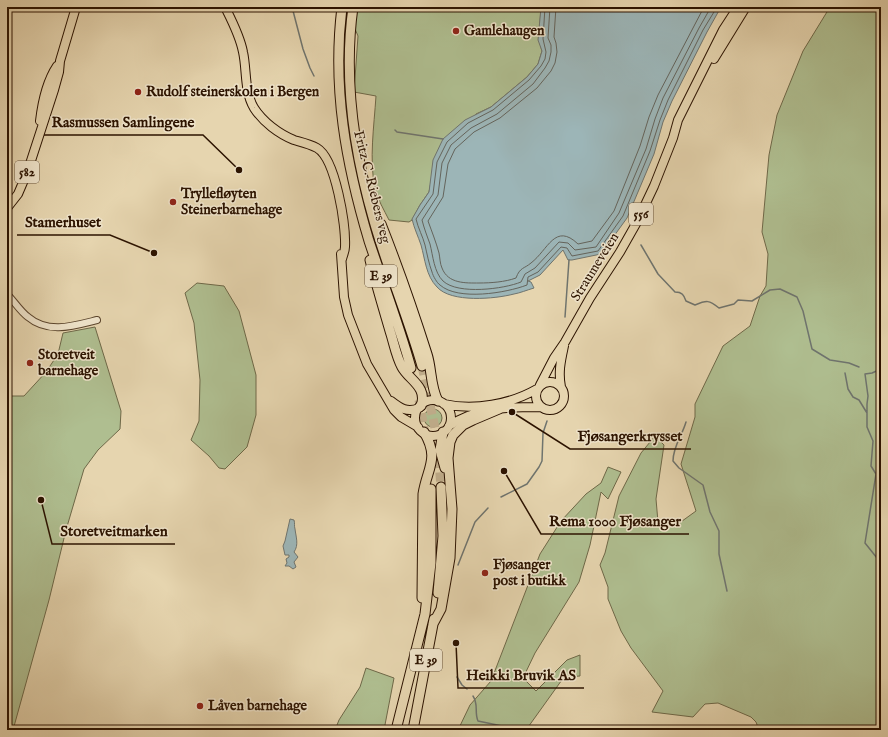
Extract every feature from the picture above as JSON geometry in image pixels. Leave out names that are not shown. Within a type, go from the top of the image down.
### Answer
[{"type":"highway","name":"Fritz C. Riebers veg","points":[[342,7],[339,46],[339,92],[343,132],[353,184],[370,242],[411,368]]},
{"type":"highway","name":"Fritz C. Riebers veg","points":[[352,7],[349,46],[351,102],[356,147],[370,205],[422,366]]},
{"type":"highway","name":"E 39","points":[[353,184],[376,288],[400,362],[406,373],[420,388],[422,397],[420,407]]},
{"type":"highway","name":"E 39","points":[[370,205],[381,224],[398,268],[430,364],[433,390],[441,402]]},
{"type":"highway","name":"E 39","points":[[446,487],[448,447],[453,435],[463,425],[499,409]]},
{"type":"highway","name":"E 39","points":[[413,730],[433,624],[441,610],[450,558],[452,520],[440,450],[446,429]]},
{"type":"highway","name":"E 39","points":[[421,430],[431,448],[432,461],[426,478],[423,494],[420,612],[421,630]]},
{"type":"highway","name":"E 39","points":[[396,730],[425,614],[431,563],[431,489]]},
{"type":"main road","name":"582","points":[[7,208],[22,186],[40,132],[40,118],[45,98],[53,75],[60,61],[76,7]]},
{"type":"main road","points":[[225,7],[240,38],[248,90],[253,106],[265,121],[276,130],[292,139],[318,148],[326,157],[334,177],[344,224],[345,249],[342,259],[344,297],[348,315],[367,364],[390,405],[398,414],[421,430],[432,435],[446,429]]},
{"type":"main road","name":"Straumeveien","points":[[673,138],[678,120],[710,55],[723,30],[738,7]]},
{"type":"main road","name":"Straumeveien","points":[[539,387],[590,298],[638,222],[673,138],[714,57],[746,7]]},
{"type":"main road","name":"Straumeveien","points":[[561,386],[559,376],[565,342]]},
{"type":"main road","points":[[388,400],[408,411],[412,411],[429,401],[441,402],[461,407],[487,405],[516,399],[527,395],[549,381],[561,386]]},
{"type":"main road","name":"556","points":[[446,429],[459,419],[470,414],[483,411],[516,406],[540,407],[552,410],[561,405],[564,394],[561,386]]},
{"type":"main road","points":[[539,387],[536,398],[540,407]]},
{"type":"main road","name":"E 39","points":[[441,402],[451,414],[446,429]]},
{"type":"main road","name":"E 39","points":[[420,407],[416,419],[421,430]]},
{"type":"street","points":[[7,294],[28,317],[42,325],[60,328],[96,320]]},
{"type":"green space","name":"Gamlehaugen","points":[[355,7],[541,7],[539,40],[542,51],[538,64],[527,77],[491,107],[476,114],[431,182],[429,192],[412,220],[409,222],[389,220],[379,201],[375,189],[372,155],[376,96],[354,92],[358,36],[353,24]]},
{"type":"green space","points":[[830,7],[881,7],[881,730],[759,730],[756,722],[751,717],[718,703],[705,704],[693,717],[652,712],[663,691],[631,648],[621,631],[608,599],[608,587],[600,565],[605,553],[619,496],[641,453],[655,436],[664,445],[656,499],[658,522],[678,524],[696,511],[681,464],[695,417],[695,404],[723,346],[750,326],[760,296],[766,286],[768,254],[762,232],[769,155],[777,115],[803,51]]},
{"type":"green space","points":[[197,283],[224,286],[239,311],[256,375],[256,415],[247,447],[225,469],[219,468],[209,456],[191,440],[199,421],[200,380],[194,323],[185,293]]},
{"type":"green space","points":[[95,327],[121,411],[120,429],[98,450],[84,469],[66,530],[49,600],[13,730],[7,730],[7,396],[24,396],[46,372],[58,354],[63,333]]},
{"type":"green space","points":[[433,409],[439,412],[442,418],[439,424],[433,427],[427,424],[424,418],[427,412]]},
{"type":"green space","points":[[608,467],[621,472],[608,499],[601,492],[590,545],[579,582],[535,653],[523,678],[536,691],[567,660],[580,655],[580,676],[564,677],[526,730],[458,730],[470,705],[491,681],[540,554],[561,521],[586,494],[601,483]]},
{"type":"green space","points":[[366,668],[394,678],[384,730],[335,730],[339,720],[360,687]]},
{"type":"water","points":[[541,7],[721,7],[672,101],[663,122],[654,154],[627,218],[601,254],[568,260],[563,250],[540,275],[528,281],[531,282],[534,288],[519,293],[485,298],[463,298],[452,296],[437,287],[430,278],[412,219],[429,192],[433,160],[443,139],[465,120],[491,107],[527,77],[538,64],[542,51],[538,40]]},
{"type":"water","points":[[290,519],[294,520],[297,544],[294,552],[298,557],[294,562],[296,567],[293,569],[289,566],[285,566],[287,563],[286,559],[289,555],[285,555],[283,546]]},
{"type":"waterway","points":[[292,7],[303,49],[314,76]]},
{"type":"waterway","points":[[395,130],[397,132],[443,139]]},
{"type":"waterway","points":[[641,245],[658,274],[675,292],[681,293],[686,301],[695,305],[702,302],[708,302],[713,303],[719,308],[734,304],[738,300],[752,301],[770,290],[780,289],[797,297],[803,311],[812,349],[830,360],[849,363],[859,367]]},
{"type":"waterway","points":[[565,317],[569,260]]},
{"type":"waterway","points":[[881,369],[865,374],[868,396],[867,427],[873,441],[871,466],[876,474],[865,543],[881,563]]},
{"type":"waterway","points":[[845,373],[848,389],[853,397],[859,400],[867,413]]},
{"type":"waterway","points":[[501,497],[527,484],[539,467],[542,461],[543,433],[547,421]]},
{"type":"waterway","points":[[686,422],[676,446],[673,461],[679,468],[703,485],[710,512],[719,531],[719,554],[727,591]]},
{"type":"waterway","points":[[458,565],[475,522],[488,508]]},
{"type":"waterway","points":[[457,677],[462,685],[467,689]]},
{"type":"waterway","points":[[473,696],[476,702],[476,715],[478,721],[502,726],[506,730]]},
{"type":"tunnel","points":[[422,366],[437,438],[441,487]]},
{"type":"tunnel","points":[[419,400],[426,439]]},
{"type":"place","name":"Gamlehaugen","points":[[456,31]]},
{"type":"place","name":"Rudolf steinerskolen i Bergen","points":[[138,92]]},
{"type":"place","name":"Rasmussen Samlingene","points":[[239,170]]},
{"type":"place","name":"Tryllefløyten Steinerbarnehage","points":[[173,202]]},
{"type":"place","name":"Stamerhuset","points":[[154,253]]},
{"type":"place","name":"Storetveit barnehage","points":[[30,363]]},
{"type":"place","name":"Fjøsangerkrysset","points":[[512,412]]},
{"type":"place","name":"Rema 1000 Fjøsanger","points":[[504,471]]},
{"type":"place","name":"Storetveitmarken","points":[[41,500]]},
{"type":"place","name":"Fjøsanger post i butikk","points":[[485,573]]},
{"type":"place","name":"Heikki Bruvik AS","points":[[456,643]]},
{"type":"place","name":"Låven barnehage","points":[[200,706]]}]
